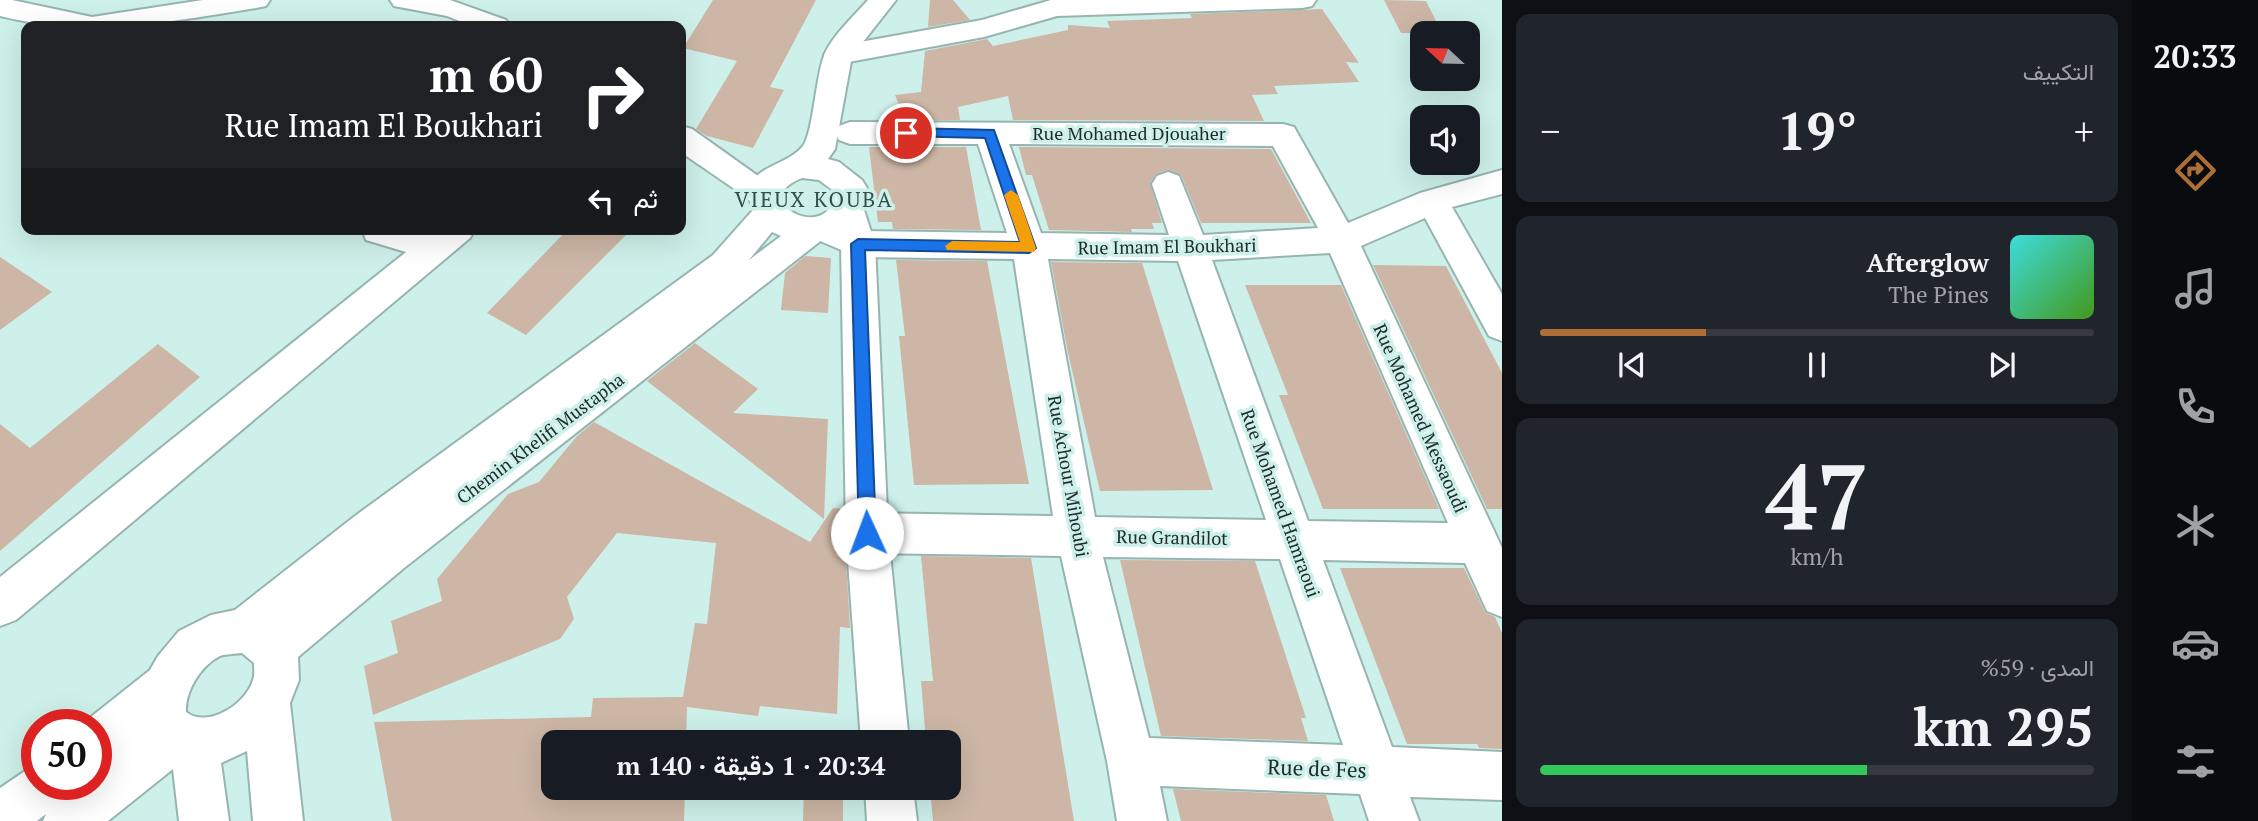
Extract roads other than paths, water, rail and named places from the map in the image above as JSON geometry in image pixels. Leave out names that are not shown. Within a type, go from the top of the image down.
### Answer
[{"type":"street","points":[[124,21],[256,0]]},
{"type":"street","points":[[404,0],[454,9],[484,21]]},
{"type":"street","points":[[800,166],[819,149],[838,55],[882,0]]},
{"type":"street","points":[[838,55],[984,28],[1064,4],[1302,0]]},
{"type":"street","points":[[2,9],[66,21]]},
{"type":"street","points":[[838,55],[850,133],[836,218],[884,730]]},
{"type":"street","name":"Rue Mohamed Djouaher","points":[[850,133],[1283,135]]},
{"type":"street","name":"Rue Achour Mihoubi","points":[[990,133],[1029,248],[1077,536],[1131,761],[1142,821]]},
{"type":"street","name":"Rue Mohamed Messaoudi","points":[[1283,135],[1341,240],[1502,596]]},
{"type":"street","points":[[686,141],[747,184],[764,190],[767,204],[793,228],[836,218]]},
{"type":"street","points":[[800,166],[814,166],[836,218]]},
{"type":"street","name":"Chemin Khelifi Mustapha","points":[[257,640],[370,530],[725,264],[767,204],[766,187],[779,173],[800,166]]},
{"type":"street","name":"Rue Imam El Boukhari","points":[[836,218],[1029,248],[1191,248],[1341,240],[1432,201],[1502,182]]},
{"type":"street","name":"Rue Mohamed Hamraoui","points":[[1168,184],[1394,821]]},
{"type":"street","points":[[1432,201],[1502,326]]},
{"type":"street","name":"Chemin Khelifi Mustapha","points":[[257,640],[389,554],[836,218]]},
{"type":"street","points":[[412,235],[445,239]]},
{"type":"street","points":[[0,605],[445,239]]},
{"type":"street","name":"Rue Grandilot","points":[[867,533],[1476,543]]},
{"type":"street","points":[[226,632],[257,640],[276,665],[274,684],[267,703],[252,720],[234,734],[214,742],[185,739],[166,724],[162,707],[165,687],[174,668],[189,652],[206,639],[226,632]]},
{"type":"street","points":[[112,731],[165,687]]},
{"type":"street","points":[[267,703],[278,821]]},
{"type":"street","points":[[68,821],[185,739]]},
{"type":"street","points":[[185,739],[204,821]]},
{"type":"street","name":"Rue de Fes","points":[[1131,761],[1502,776]]},
{"type":"street","points":[[0,819],[24,800]]},
{"type":"street","points":[[890,800],[892,821]]},
{"type":"district","name":"VIEUX KOUBA","points":[[814,199]]}]
